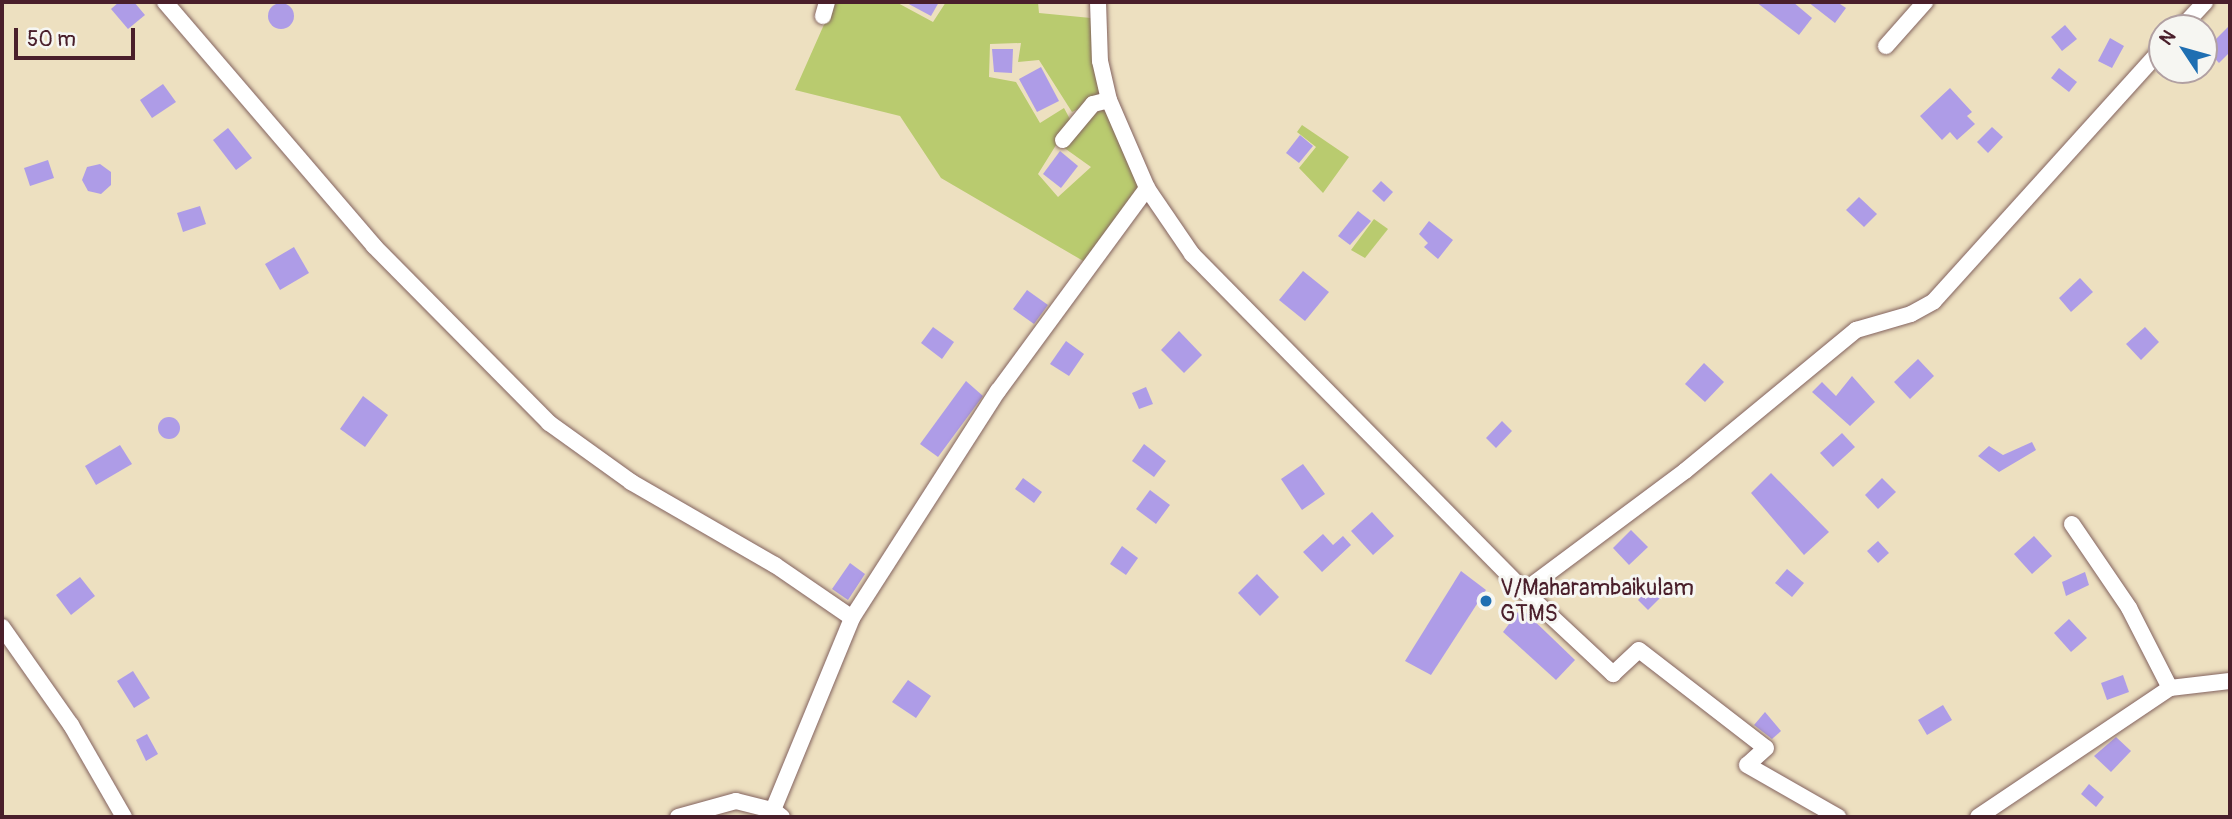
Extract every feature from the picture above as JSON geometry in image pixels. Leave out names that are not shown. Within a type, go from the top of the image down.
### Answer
[{"type":"street","points":[[165,2],[374,246],[549,423],[631,482],[775,565],[852,618]]},
{"type":"street","points":[[1098,2],[1100,61],[1110,100],[1147,188],[1192,254],[1524,591],[1614,674],[1639,650],[1766,748],[1748,765],[1838,817]]},
{"type":"street","points":[[1886,46],[1925,2]]},
{"type":"street","points":[[1524,591],[1685,471],[1856,330],[1911,314],[1934,301],[2148,64]]},
{"type":"street","points":[[1063,140],[1093,104],[1110,100]]},
{"type":"street","points":[[678,817],[736,801],[777,813],[852,618],[998,391],[1147,188]]},
{"type":"street","points":[[2072,524],[2129,608],[2170,688]]},
{"type":"street","points":[[2,627],[71,725],[124,817]]},
{"type":"street","points":[[1978,817],[2170,688],[2230,681]]},
{"type":"green space","points":[[834,2],[896,2],[933,22],[946,2],[1038,2],[1039,13],[1091,18],[1106,96],[1072,112],[1039,60],[1018,62],[1021,43],[990,44],[989,77],[1016,82],[1040,123],[1064,108],[1071,121],[1038,174],[1058,197],[1091,167],[1063,147],[1082,121],[1108,106],[1141,185],[1085,262],[941,178],[900,116],[795,90]]},
{"type":"green space","points":[[1302,125],[1349,157],[1323,193],[1299,168],[1316,147],[1297,132]]},
{"type":"green space","points":[[1374,219],[1388,229],[1365,258],[1351,250]]},
{"type":"building","points":[[119,2],[134,2],[145,15],[128,29],[111,9]]},
{"type":"building","points":[[905,2],[939,2],[931,16]]},
{"type":"building","points":[[1756,2],[1793,2],[1812,18],[1799,35]]},
{"type":"building","points":[[1808,2],[1837,2],[1846,8],[1835,23]]},
{"type":"building","points":[[281,3],[290,7],[294,16],[290,25],[281,29],[272,25],[268,16],[272,7]]},
{"type":"building","points":[[2065,25],[2077,39],[2062,51],[2051,37]]},
{"type":"building","points":[[2230,25],[2230,52],[2219,63],[2218,62],[2218,37]]},
{"type":"building","points":[[2110,38],[2124,46],[2112,68],[2098,61]]},
{"type":"building","points":[[992,49],[1013,49],[1012,73],[994,72]]},
{"type":"building","points":[[1041,67],[1059,101],[1037,112],[1019,79]]},
{"type":"building","points":[[2059,68],[2077,82],[2069,92],[2051,78]]},
{"type":"building","points":[[163,84],[176,102],[152,118],[140,100]]},
{"type":"building","points":[[1950,88],[1972,112],[1967,116],[1975,124],[1957,140],[1950,132],[1942,140],[1920,116]]},
{"type":"building","points":[[1992,127],[2003,137],[1988,153],[1977,142]]},
{"type":"building","points":[[228,128],[252,158],[236,170],[213,140]]},
{"type":"building","points":[[1300,135],[1313,146],[1299,163],[1286,153]]},
{"type":"building","points":[[1060,151],[1078,166],[1061,188],[1043,174]]},
{"type":"building","points":[[48,160],[54,178],[30,186],[24,168]]},
{"type":"building","points":[[100,164],[111,172],[111,185],[101,194],[88,191],[82,180],[87,167]]},
{"type":"building","points":[[1381,181],[1393,192],[1384,202],[1372,191]]},
{"type":"building","points":[[1859,197],[1877,214],[1864,227],[1846,210]]},
{"type":"building","points":[[200,206],[206,224],[183,232],[177,213]]},
{"type":"building","points":[[1358,211],[1371,221],[1350,245],[1338,236]]},
{"type":"building","points":[[1429,221],[1453,240],[1438,259],[1424,247],[1428,243],[1419,234]]},
{"type":"building","points":[[294,247],[309,273],[280,290],[265,264]]},
{"type":"building","points":[[1303,271],[1329,292],[1305,321],[1279,300]]},
{"type":"building","points":[[2080,278],[2093,292],[2071,312],[2059,298]]},
{"type":"building","points":[[1027,290],[1048,305],[1034,324],[1013,309]]},
{"type":"building","points":[[933,327],[954,342],[942,359],[921,343]]},
{"type":"building","points":[[2145,327],[2159,342],[2141,360],[2126,344]]},
{"type":"building","points":[[1179,331],[1202,355],[1184,373],[1161,350]]},
{"type":"building","points":[[1066,341],[1084,354],[1069,376],[1050,364]]},
{"type":"building","points":[[1918,359],[1934,376],[1910,399],[1894,382]]},
{"type":"building","points":[[1704,363],[1724,382],[1705,402],[1685,384]]},
{"type":"building","points":[[1852,376],[1875,402],[1850,426],[1812,392],[1822,382],[1836,396]]},
{"type":"building","points":[[966,381],[983,396],[938,457],[920,444]]},
{"type":"building","points":[[1146,387],[1153,404],[1139,409],[1132,393]]},
{"type":"building","points":[[363,396],[388,415],[365,447],[340,429]]},
{"type":"building","points":[[165,417],[173,417],[180,424],[180,432],[173,439],[165,439],[158,432],[158,424]]},
{"type":"building","points":[[1502,421],[1512,431],[1496,448],[1486,438]]},
{"type":"building","points":[[1842,433],[1855,447],[1833,467],[1820,453]]},
{"type":"building","points":[[2032,442],[2036,450],[1999,472],[1978,456],[1989,446],[2003,455]]},
{"type":"building","points":[[1144,444],[1166,461],[1154,477],[1132,461]]},
{"type":"building","points":[[120,445],[132,464],[96,485],[85,466]]},
{"type":"building","points":[[1303,464],[1325,494],[1302,510],[1281,479]]},
{"type":"building","points":[[1771,473],[1829,532],[1804,555],[1751,493]]},
{"type":"building","points":[[1023,478],[1042,492],[1034,503],[1015,489]]},
{"type":"building","points":[[1882,478],[1896,492],[1878,509],[1865,495]]},
{"type":"building","points":[[1150,490],[1170,505],[1156,524],[1136,509]]},
{"type":"building","points":[[1372,512],[1394,536],[1373,555],[1351,531]]},
{"type":"building","points":[[1631,530],[1648,547],[1629,565],[1613,548]]},
{"type":"building","points":[[1323,534],[1333,545],[1343,536],[1351,545],[1322,572],[1303,552]]},
{"type":"building","points":[[2034,536],[2052,556],[2032,574],[2014,554]]},
{"type":"building","points":[[1878,541],[1889,553],[1878,563],[1867,551]]},
{"type":"building","points":[[1122,546],[1138,558],[1126,575],[1110,564]]},
{"type":"building","points":[[850,563],[865,574],[848,600],[832,589]]},
{"type":"building","points":[[1787,569],[1804,583],[1792,597],[1775,583]]},
{"type":"building","points":[[1461,571],[1486,590],[1431,675],[1405,661]]},
{"type":"building","points":[[2085,572],[2089,585],[2066,596],[2062,582]]},
{"type":"building","points":[[1257,574],[1279,597],[1260,616],[1238,593]]},
{"type":"building","points":[[80,577],[95,596],[71,615],[56,595]]},
{"type":"building","points":[[1650,587],[1661,597],[1648,610],[1638,600]]},
{"type":"building","points":[[1521,608],[1575,660],[1556,680],[1503,632]]},
{"type":"building","points":[[2069,619],[2087,638],[2071,652],[2054,633]]},
{"type":"building","points":[[133,671],[150,698],[134,708],[117,681]]},
{"type":"building","points":[[2123,675],[2129,692],[2107,700],[2101,683]]},
{"type":"building","points":[[908,680],[931,696],[916,718],[892,702]]},
{"type":"building","points":[[1943,705],[1952,720],[1927,735],[1918,720]]},
{"type":"building","points":[[1765,712],[1781,731],[1772,739],[1754,725]]},
{"type":"building","points":[[147,734],[158,754],[146,761],[136,740]]},
{"type":"building","points":[[2116,737],[2131,751],[2111,772],[2094,756]]},
{"type":"building","points":[[2089,784],[2104,797],[2096,807],[2081,794]]},
{"type":"place","name":"V/Maharambaikulam GTMS","points":[[1486,601]]}]
